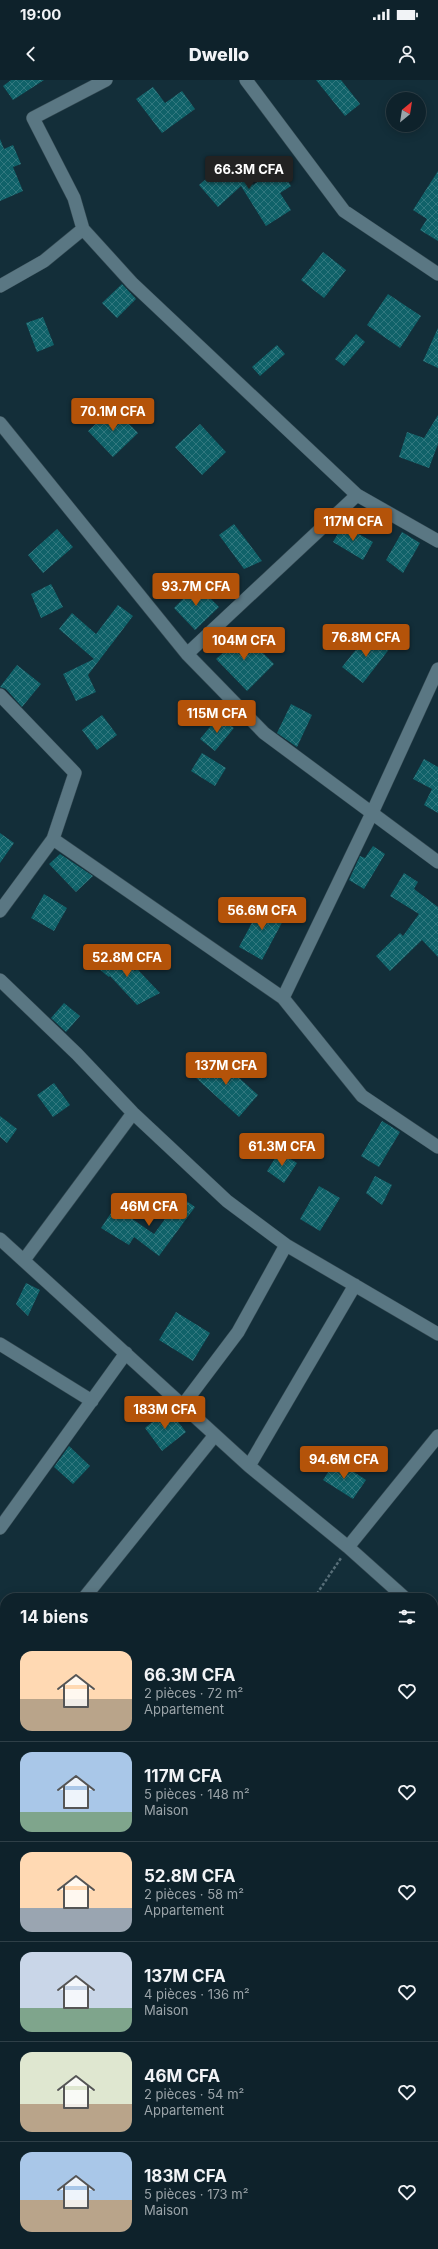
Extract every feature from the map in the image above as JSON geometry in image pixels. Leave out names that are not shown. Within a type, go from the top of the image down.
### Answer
[{"type":"street","points":[[106,80],[33,118],[74,198],[83,229],[132,283],[356,495],[438,541]]},
{"type":"street","points":[[246,80],[344,211],[438,274]]},
{"type":"street","points":[[0,286],[44,261],[83,229]]},
{"type":"street","points":[[0,422],[186,654],[264,733],[438,862]]},
{"type":"street","points":[[186,654],[356,495]]},
{"type":"street","points":[[284,998],[372,813],[438,668]]},
{"type":"street","points":[[0,695],[75,773],[52,839],[0,911]]},
{"type":"street","points":[[52,839],[284,998],[362,1096],[438,1147]]},
{"type":"street","points":[[0,980],[77,1054],[133,1113],[227,1201],[286,1245],[438,1334]]},
{"type":"street","points":[[24,1260],[133,1113]]},
{"type":"street","points":[[0,1239],[249,1466],[348,1547],[399,1593]]},
{"type":"street","points":[[183,1405],[238,1332],[286,1245]]},
{"type":"street","points":[[249,1466],[355,1285]]},
{"type":"street","points":[[0,1344],[92,1401]]},
{"type":"street","points":[[0,1528],[126,1353]]},
{"type":"street","points":[[88,1593],[215,1435]]},
{"type":"street","points":[[348,1547],[438,1436]]},
{"type":"path","points":[[317,1593],[348,1547]]},
{"type":"building","points":[[11,80],[44,80],[13,100],[3,86]]},
{"type":"building","points":[[316,80],[341,80],[360,104],[345,116]]},
{"type":"building","points":[[153,87],[165,103],[182,91],[195,109],[162,133],[136,99]]},
{"type":"building","points":[[0,139],[4,149],[13,145],[21,164],[13,167],[23,191],[0,201]]},
{"type":"building","points":[[230,158],[253,185],[280,168],[291,186],[280,193],[291,210],[266,226],[241,186],[218,207],[199,185]]},
{"type":"building","points":[[438,171],[438,241],[420,230],[427,219],[413,210]]},
{"type":"building","points":[[323,252],[346,270],[324,298],[301,280]]},
{"type":"building","points":[[122,284],[136,299],[117,318],[102,303]]},
{"type":"building","points":[[388,294],[421,316],[400,348],[367,325]]},
{"type":"building","points":[[43,317],[54,345],[37,352],[26,323]]},
{"type":"building","points":[[438,328],[438,368],[423,361]]},
{"type":"building","points":[[356,334],[365,342],[344,366],[335,359]]},
{"type":"building","points":[[277,345],[285,354],[260,376],[252,367]]},
{"type":"building","points":[[113,408],[138,433],[113,457],[88,431]]},
{"type":"building","points":[[438,415],[438,444],[429,468],[399,457],[407,432],[424,438]]},
{"type":"building","points":[[200,424],[226,452],[202,475],[175,447]]},
{"type":"building","points":[[234,524],[262,561],[244,569],[219,535]]},
{"type":"building","points":[[343,525],[373,542],[363,560],[333,542]]},
{"type":"building","points":[[57,529],[73,547],[43,573],[28,555]]},
{"type":"building","points":[[402,532],[420,543],[403,573],[386,560]]},
{"type":"building","points":[[51,584],[63,607],[41,618],[31,594]]},
{"type":"building","points":[[197,585],[219,607],[195,630],[174,608]]},
{"type":"building","points":[[118,605],[133,616],[88,675],[96,692],[76,701],[63,674],[94,659],[59,629],[72,613],[96,634]]},
{"type":"building","points":[[370,632],[390,648],[363,683],[342,667]]},
{"type":"building","points":[[229,634],[237,643],[245,635],[274,664],[247,691],[216,659],[224,652],[217,645]]},
{"type":"building","points":[[17,665],[41,684],[22,707],[6,689],[0,687]]},
{"type":"building","points":[[291,704],[312,715],[297,747],[277,733]]},
{"type":"building","points":[[102,715],[117,735],[97,750],[82,730]]},
{"type":"building","points":[[219,716],[234,728],[215,751],[200,739]]},
{"type":"building","points":[[202,753],[226,768],[215,786],[191,771]]},
{"type":"building","points":[[424,759],[438,767],[438,813],[424,805],[432,789],[413,779]]},
{"type":"building","points":[[0,833],[14,843],[0,863]]},
{"type":"building","points":[[373,846],[385,854],[364,889],[349,880],[360,856],[365,858]]},
{"type":"building","points":[[60,854],[93,876],[76,892],[49,864]]},
{"type":"building","points":[[404,873],[418,882],[414,889],[438,907],[438,957],[422,940],[390,971],[376,956],[400,933],[403,936],[419,914],[390,896]]},
{"type":"building","points":[[44,894],[67,908],[54,931],[31,918]]},
{"type":"building","points":[[263,902],[286,915],[262,960],[239,947]]},
{"type":"building","points":[[109,950],[135,971],[137,969],[160,993],[137,1005],[110,976],[109,977],[95,966]]},
{"type":"building","points":[[64,1003],[80,1016],[66,1032],[51,1018]]},
{"type":"building","points":[[214,1055],[258,1095],[239,1117],[195,1077]]},
{"type":"building","points":[[54,1083],[70,1105],[53,1117],[37,1095]]},
{"type":"building","points":[[0,1116],[17,1129],[7,1143],[0,1137]]},
{"type":"building","points":[[382,1121],[400,1132],[379,1167],[361,1156]]},
{"type":"building","points":[[279,1152],[297,1163],[284,1183],[267,1171]]},
{"type":"building","points":[[375,1176],[392,1185],[382,1205],[366,1193]]},
{"type":"building","points":[[319,1186],[340,1198],[320,1231],[300,1219]]},
{"type":"building","points":[[181,1197],[195,1207],[159,1256],[134,1237],[129,1245],[101,1228],[115,1207],[154,1234]]},
{"type":"building","points":[[26,1283],[40,1290],[28,1316],[16,1304]]},
{"type":"building","points":[[176,1312],[210,1333],[193,1361],[159,1340]]},
{"type":"building","points":[[168,1409],[186,1432],[162,1451],[145,1428]]},
{"type":"building","points":[[69,1446],[90,1466],[73,1484],[54,1467]]},
{"type":"building","points":[[336,1460],[366,1480],[353,1499],[323,1480]]}]
